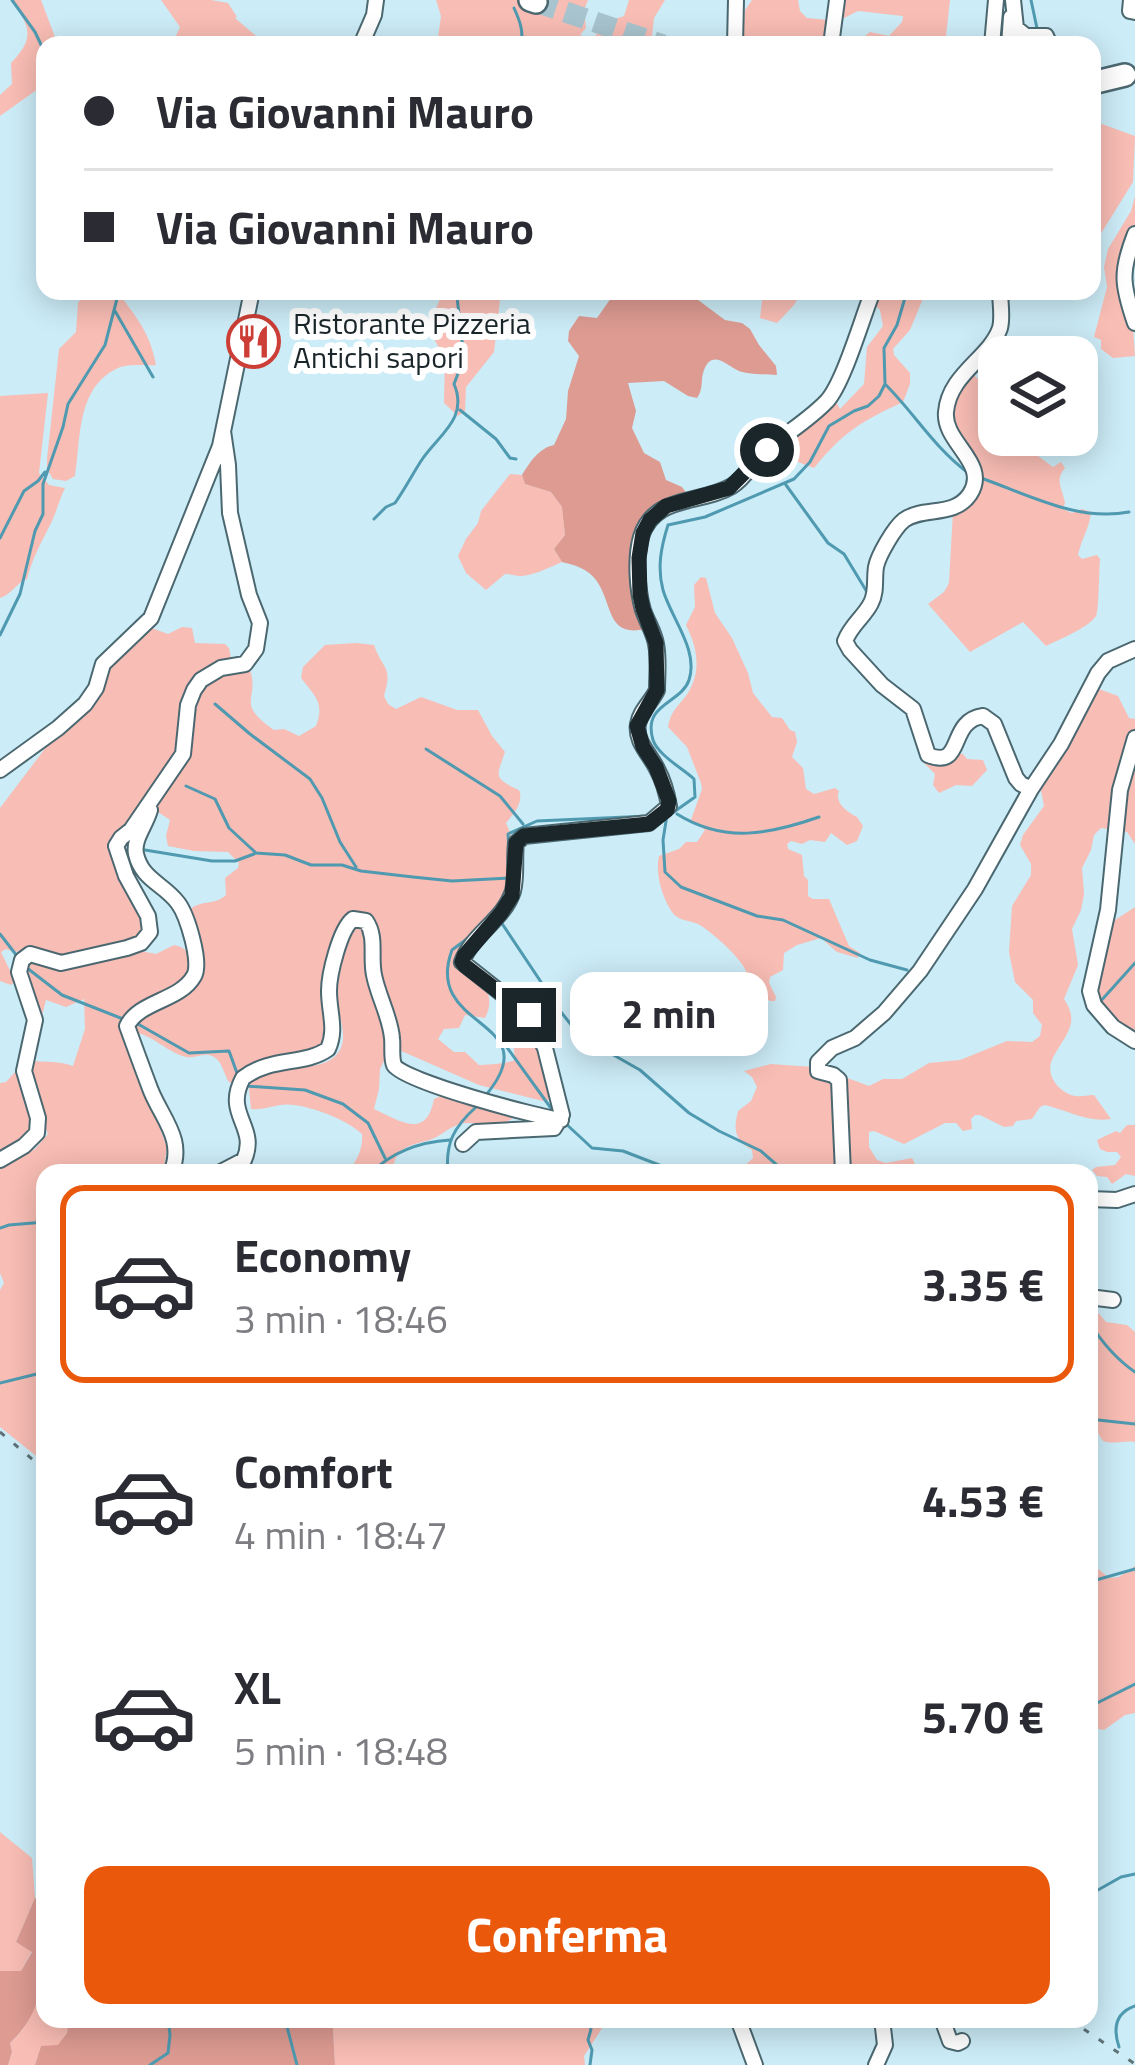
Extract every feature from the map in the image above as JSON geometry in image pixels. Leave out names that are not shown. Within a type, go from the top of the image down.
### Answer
[{"type":"highway","points":[[1101,81],[1125,75]]},
{"type":"street","points":[[365,36],[376,0]]},
{"type":"street","points":[[735,36],[736,0]]},
{"type":"street","points":[[993,36],[996,0]]},
{"type":"street","points":[[1013,0],[1016,28],[1033,36]]},
{"type":"street","points":[[1010,36],[1013,0]]},
{"type":"street","points":[[1131,0],[1130,11],[1135,12]]},
{"type":"street","points":[[832,36],[836,5]]},
{"type":"street","points":[[1135,235],[1123,267],[1135,323]]},
{"type":"street","points":[[0,770],[85,704],[103,664],[151,617],[221,438],[250,300]]},
{"type":"street","points":[[464,1144],[476,1132],[549,1130],[561,1120],[545,1048],[529,1015],[462,962],[512,896],[516,843],[524,836],[661,816],[669,801],[637,726],[657,690],[656,643],[640,595],[643,533],[666,506],[720,492],[739,481],[763,454],[826,401],[870,300]]},
{"type":"street","points":[[1000,300],[1000,328],[951,391],[946,410],[946,427],[971,462],[975,486],[967,500],[954,508],[904,520],[881,551],[873,602],[845,641],[882,685],[913,709],[928,755],[944,759],[953,751],[964,724],[983,716],[994,724],[1016,778],[1031,789]]},
{"type":"street","points":[[0,1160],[37,1133],[38,1118],[24,1071],[35,1021],[19,972],[22,960],[30,954],[61,962],[127,948],[141,943],[150,932],[148,916],[126,877],[116,846],[183,754],[188,705],[201,680],[220,668],[245,664],[256,649],[260,622],[230,513],[228,465],[221,438]]},
{"type":"street","points":[[843,1164],[838,1079],[818,1071],[818,1062],[884,1013],[920,970],[975,889],[1098,673],[1108,661],[1135,649]]},
{"type":"street","points":[[1135,738],[1120,790],[1108,910],[1090,991],[1094,1005],[1113,1027],[1135,1041]]},
{"type":"street","points":[[152,799],[136,841],[137,858],[152,882],[182,908],[197,958],[195,976],[189,982],[133,1016],[128,1026],[152,1096],[174,1138],[174,1164]]},
{"type":"street","points":[[236,1164],[244,1160],[249,1147],[235,1101],[243,1078],[266,1065],[316,1056],[328,1049],[334,1028],[331,975],[346,925],[353,919],[366,921],[373,932],[374,974],[391,1027],[397,1070],[424,1082],[561,1120]]},
{"type":"street","points":[[1098,1199],[1135,1194]]},
{"type":"street","points":[[1098,1298],[1113,1300]]},
{"type":"street","points":[[741,2028],[755,2065]]},
{"type":"street","points":[[876,2065],[885,2045],[883,2028]]},
{"type":"street","points":[[945,2028],[950,2041],[962,2041]]},
{"type":"shaded area","points":[[13,0],[41,0],[55,36],[36,36],[36,90],[0,116],[0,95],[12,84],[11,63],[27,40],[26,26]]},
{"type":"shaded area","points":[[161,0],[228,3],[235,18],[256,36],[176,36],[180,27]]},
{"type":"shaded area","points":[[436,0],[588,0],[583,36],[438,36],[441,16]]},
{"type":"shaded area","points":[[629,0],[665,0],[654,18],[652,36],[595,36],[609,21],[624,16]]},
{"type":"shaded area","points":[[752,0],[798,0],[807,18],[828,20],[825,36],[743,36],[745,10]]},
{"type":"shaded area","points":[[845,0],[950,0],[946,36],[889,36],[903,16],[858,11],[842,19]]},
{"type":"shaded area","points":[[1101,124],[1135,136],[1133,182],[1101,234]]},
{"type":"shaded area","points":[[1135,196],[1135,230],[1127,247],[1135,356],[1113,358],[1094,336],[1107,287],[1108,249]]},
{"type":"shaded area","points":[[124,300],[146,334],[156,365],[121,367],[94,389],[83,416],[75,476],[66,481],[53,479],[47,459],[59,349],[76,332],[78,303]]},
{"type":"shaded area","points":[[500,300],[494,352],[466,387],[465,411],[458,416],[444,403],[445,358],[427,327],[439,301]]},
{"type":"shaded area","points":[[610,300],[698,300],[725,320],[750,329],[776,366],[777,375],[745,373],[711,361],[697,398],[664,381],[628,383],[636,411],[632,428],[644,453],[660,462],[666,480],[687,494],[659,502],[646,516],[642,546],[645,629],[617,624],[593,576],[562,562],[554,549],[565,535],[562,507],[551,492],[525,484],[522,475],[539,452],[554,445],[566,419],[568,391],[579,356],[568,341],[569,331],[579,316],[597,318]]},
{"type":"shaded area","points":[[797,300],[777,323],[760,318],[762,301]]},
{"type":"shaded area","points":[[922,300],[910,330],[893,349],[910,373],[903,402],[854,429],[814,468],[787,458],[795,448],[791,438],[835,400],[840,409],[864,384],[867,347],[883,326],[880,310],[872,302]]},
{"type":"shaded area","points":[[971,373],[978,379],[978,456],[1038,456],[1053,467],[1061,462],[1065,468],[1060,481],[1063,509],[1091,512],[1078,555],[1100,559],[1096,616],[1080,629],[1046,646],[1023,622],[970,652],[928,604],[949,583],[953,511],[980,487],[956,441],[948,410]]},
{"type":"shaded area","points":[[48,393],[39,473],[49,485],[65,488],[27,579],[0,598],[0,396]]},
{"type":"shaded area","points":[[510,474],[522,475],[525,484],[551,492],[562,507],[565,535],[554,549],[562,562],[527,575],[505,574],[486,590],[466,573],[458,556],[481,511]]},
{"type":"shaded area","points":[[706,578],[715,613],[732,638],[753,693],[772,717],[782,718],[795,732],[792,757],[803,768],[806,789],[814,794],[835,788],[840,803],[863,826],[857,841],[847,845],[831,833],[825,842],[787,844],[802,855],[808,896],[829,899],[849,946],[860,953],[858,958],[837,952],[821,938],[797,945],[784,953],[783,970],[770,977],[775,1001],[751,988],[742,992],[742,1006],[733,999],[746,971],[743,966],[704,927],[674,915],[662,892],[658,870],[659,856],[686,842],[697,842],[705,830],[691,820],[701,783],[687,747],[668,727],[695,676],[695,650],[686,625],[695,607],[694,585]]},
{"type":"shaded area","points":[[149,627],[168,634],[192,628],[195,643],[225,644],[232,663],[198,679],[181,748],[128,827],[115,838],[145,922],[143,936],[72,957],[46,954],[35,947],[15,952],[6,949],[1,952],[15,981],[11,985],[0,981],[0,808],[103,672]]},
{"type":"shaded area","points":[[325,645],[374,645],[387,673],[384,696],[388,704],[396,709],[421,697],[457,710],[478,710],[505,752],[499,776],[520,795],[506,823],[513,839],[510,893],[460,957],[484,984],[489,1009],[485,1018],[465,1015],[459,1028],[444,1029],[438,1039],[479,1065],[515,1060],[513,1039],[499,1017],[509,1013],[538,1042],[551,1093],[547,1102],[479,1085],[399,1050],[379,982],[379,943],[352,914],[339,930],[322,1051],[274,1058],[233,1084],[214,1057],[186,1057],[134,1032],[133,1020],[192,985],[189,911],[226,895],[225,878],[239,863],[228,852],[168,846],[170,820],[156,807],[197,695],[215,676],[250,670],[255,713],[274,730],[299,736],[316,726],[319,711],[301,678],[303,667]]},
{"type":"shaded area","points":[[1093,690],[1118,696],[1129,718],[1135,719],[1135,844],[1127,832],[1101,828],[1094,835],[1082,868],[1081,910],[1072,929],[1078,965],[1064,999],[1071,1024],[1050,1066],[1059,1088],[1075,1096],[1094,1095],[1111,1119],[1086,1118],[1045,1105],[1032,1119],[1016,1121],[1013,1126],[975,1115],[972,1129],[963,1131],[956,1123],[945,1123],[904,1144],[869,1132],[869,1147],[877,1160],[912,1158],[915,1164],[747,1164],[753,1158],[752,1150],[739,1139],[738,1111],[751,1101],[757,1087],[744,1071],[771,1064],[813,1067],[820,1079],[842,1076],[869,1086],[883,1079],[902,1079],[929,1063],[960,1060],[1007,1041],[1032,1042],[1040,1036],[1042,1025],[1033,1013],[1033,1000],[1015,982],[1009,952],[1012,906],[1031,875],[1031,864],[1020,845],[1044,806],[1040,785]]},
{"type":"shaded area","points":[[921,750],[983,760],[987,770],[972,786],[956,785],[939,793],[933,785],[935,774],[921,760]]},
{"type":"shaded area","points":[[1135,907],[1135,1036],[1106,1011],[1098,986],[1112,922]]},
{"type":"shaded area","points":[[354,925],[364,926],[387,1034],[374,1109],[418,1124],[425,1120],[434,1099],[443,1095],[513,1118],[497,1125],[452,1127],[400,1152],[395,1164],[353,1164],[362,1134],[335,1117],[289,1104],[251,1109],[252,1078],[317,1065],[339,1051],[343,1034],[336,980],[343,947]]},
{"type":"shaded area","points":[[174,945],[183,948],[190,971],[182,984],[119,1022],[167,1147],[164,1164],[36,1164],[36,1456],[0,1427],[0,1290],[4,1283],[0,1273],[0,1168],[35,1149],[48,1134],[27,1082],[30,1061],[73,1066],[85,1029],[84,999],[66,1007],[46,1000],[42,1016],[36,1015],[27,992],[25,961],[136,950],[156,954]]},
{"type":"shaded area","points":[[16,1071],[21,1073],[34,1129],[0,1156],[0,1083]]},
{"type":"shaded area","points":[[1127,1125],[1135,1125],[1135,1176],[1126,1174],[1112,1184],[1107,1177],[1098,1176],[1098,1167],[1115,1165],[1121,1157],[1100,1149],[1097,1140],[1120,1133]]},
{"type":"shaded area","points":[[1098,1313],[1106,1322],[1127,1325],[1135,1332],[1135,1442],[1103,1441],[1098,1434]]},
{"type":"shaded area","points":[[1135,1566],[1135,1713],[1098,1729],[1098,1569],[1109,1578]]},
{"type":"shaded area","points":[[0,1832],[32,1858],[35,1898],[16,1942],[32,1951],[21,1971],[0,1971]]},
{"type":"shaded area","points":[[36,1898],[36,2005],[10,2043],[8,2065],[0,2065],[0,1971],[21,1971],[32,1952],[16,1942]]},
{"type":"shaded area","points":[[36,2002],[36,2028],[68,2028],[67,2033],[58,2046],[41,2046],[35,2065],[8,2065],[10,2043]]},
{"type":"shaded area","points":[[68,2028],[333,2028],[335,2065],[35,2065],[41,2046],[58,2045]]},
{"type":"shaded area","points":[[602,2028],[584,2056],[585,2065],[335,2065],[333,2029]]},
{"type":"waterway","points":[[12,0],[37,36]]},
{"type":"waterway","points":[[1031,0],[1038,33]]},
{"type":"waterway","points":[[514,8],[521,36]]},
{"type":"waterway","points":[[0,635],[20,594],[43,514],[43,484],[68,404],[105,345],[117,300]]},
{"type":"waterway","points":[[374,519],[395,503],[455,417],[458,396],[454,384],[464,358],[457,300]]},
{"type":"waterway","points":[[671,814],[695,797],[694,779],[660,751],[651,728],[657,711],[685,688],[691,669],[687,646],[661,582],[668,525],[705,517],[794,479],[810,462],[829,426],[879,396],[885,384],[884,348],[904,300]]},
{"type":"waterway","points":[[115,311],[153,377]]},
{"type":"waterway","points":[[885,384],[967,472]]},
{"type":"waterway","points":[[460,410],[516,459]]},
{"type":"waterway","points":[[0,538],[24,491],[45,472]]},
{"type":"waterway","points":[[981,478],[1072,510],[1129,512]]},
{"type":"waterway","points":[[786,485],[828,543],[844,554],[867,592]]},
{"type":"waterway","points":[[215,704],[310,779],[356,867]]},
{"type":"waterway","points":[[426,749],[500,796],[523,824]]},
{"type":"waterway","points":[[186,786],[215,799],[229,828],[256,853],[285,855],[311,865],[452,881],[510,878]]},
{"type":"waterway","points":[[677,814],[730,833],[783,828],[819,817]]},
{"type":"waterway","points":[[667,815],[665,872],[681,887],[757,916],[783,920],[870,960],[907,970]]},
{"type":"waterway","points":[[509,848],[508,834],[537,821],[649,816]]},
{"type":"waterway","points":[[145,850],[212,861],[235,861],[254,854]]},
{"type":"waterway","points":[[501,922],[580,1036],[640,1070],[689,1113],[761,1151],[776,1164]]},
{"type":"waterway","points":[[0,934],[17,956]]},
{"type":"waterway","points":[[468,938],[452,950],[447,976],[454,996],[503,1051],[502,1070],[486,1095]]},
{"type":"waterway","points":[[1099,1003],[1135,963]]},
{"type":"waterway","points":[[27,968],[62,995],[123,1019]]},
{"type":"waterway","points":[[138,1024],[189,1053],[229,1051],[237,1073]]},
{"type":"waterway","points":[[506,1046],[553,1111]]},
{"type":"waterway","points":[[245,1086],[305,1090],[343,1104],[368,1123],[385,1158]]},
{"type":"waterway","points":[[448,1164],[453,1136],[476,1107]]},
{"type":"waterway","points":[[564,1122],[592,1148],[623,1151],[657,1164]]},
{"type":"waterway","points":[[382,1164],[407,1149],[450,1140]]},
{"type":"waterway","points":[[0,1228],[36,1223]]},
{"type":"waterway","points":[[1098,1334],[1135,1372]]},
{"type":"waterway","points":[[0,1383],[36,1374]]},
{"type":"waterway","points":[[1098,1420],[1135,1424]]},
{"type":"waterway","points":[[1098,1579],[1135,1569]]},
{"type":"waterway","points":[[1098,1702],[1135,1684]]},
{"type":"waterway","points":[[1098,1890],[1135,1874]]},
{"type":"waterway","points":[[1119,2047],[1117,2022],[1135,2006]]},
{"type":"waterway","points":[[150,2065],[168,2053],[169,2028]]},
{"type":"waterway","points":[[287,2028],[297,2065]]},
{"type":"waterway","points":[[590,2065],[591,2028]]},
{"type":"tunnel","points":[[536,2],[636,36]]},
{"type":"railway","points":[[0,1432],[36,1462]]},
{"type":"railway","points":[[1082,2028],[1135,2064]]},
{"type":"place","name":"Ristorante Pizzeria Antichi sapori","points":[[254,341]]},
{"type":"route","points":[[529,1015],[465,966],[464,956],[512,896],[516,843],[524,836],[649,824],[667,810],[669,801],[637,726],[657,690],[656,643],[640,595],[643,533],[666,506],[729,488],[767,450]]}]
